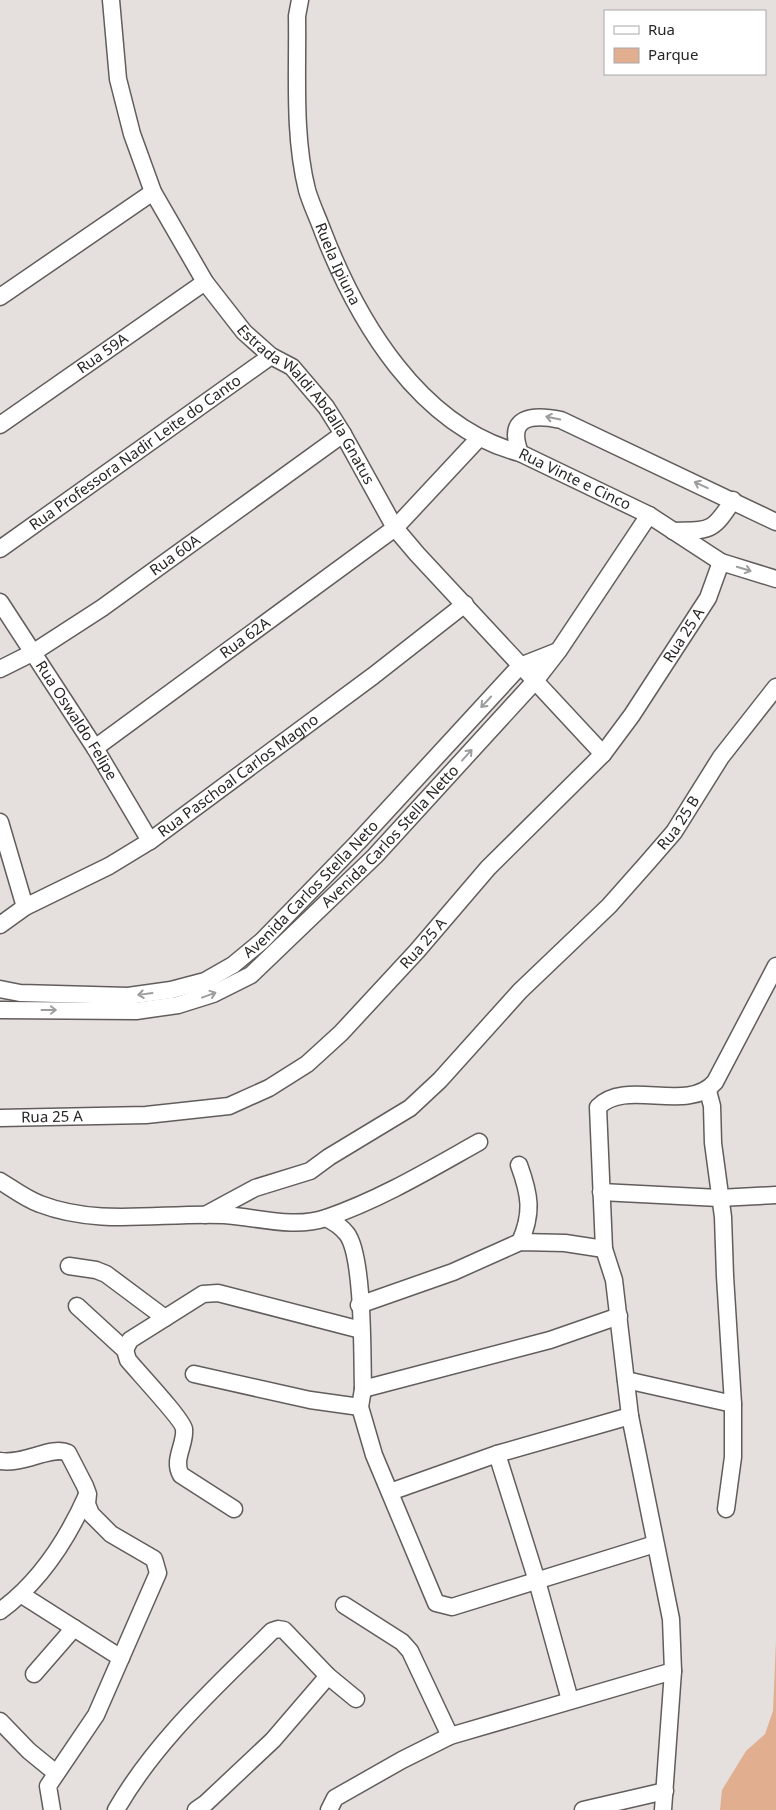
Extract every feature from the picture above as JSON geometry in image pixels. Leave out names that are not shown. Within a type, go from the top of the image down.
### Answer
[{"type":"street","name":"Estrada Waldi Abdalla Gnatus","points":[[111,0],[118,79],[132,134],[154,192],[205,282],[244,332],[271,356],[292,367],[311,389],[344,434],[395,528],[603,754]]},
{"type":"street","name":"Ruela Ipiuna","points":[[300,0],[297,16],[300,138],[307,190],[334,262],[358,311],[394,364],[429,402],[479,438],[497,447],[520,453]]},
{"type":"street","points":[[0,297],[154,192]]},
{"type":"street","name":"Rua 59A","points":[[0,424],[205,282]]},
{"type":"street","name":"Rua Professora Nadir Leite do Canto","points":[[0,549],[271,356]]},
{"type":"street","name":"Rua Vinte e Cinco","points":[[776,522],[733,500],[554,418],[540,416],[528,418],[518,427],[514,438],[520,453],[649,515],[721,562],[776,578]]},
{"type":"street","name":"Rua 60A","points":[[0,669],[34,652],[102,608],[344,434]]},
{"type":"street","name":"Rua 62A","points":[[95,748],[395,528],[479,438]]},
{"type":"street","points":[[673,531],[704,530],[714,527],[733,500]]},
{"type":"street","points":[[535,681],[559,650],[649,515]]},
{"type":"street","name":"Rua 25 A","points":[[0,1118],[146,1115],[194,1112],[229,1106],[269,1088],[307,1064],[341,1032],[417,951],[488,868],[603,754],[632,715],[708,598],[721,562]]},
{"type":"street","name":"Rua Oswaldo Felipe","points":[[0,602],[95,748],[150,841]]},
{"type":"street","name":"Rua Paschoal Carlos Magno","points":[[0,925],[25,907],[109,866],[150,841],[373,676],[464,604]]},
{"type":"street","name":"Avenida Carlos Stella Neto","points":[[0,989],[20,994],[128,996],[171,990],[205,981],[233,965],[262,942],[358,842],[520,666],[559,650]]},
{"type":"street","name":"Avenida Carlos Stella Netto","points":[[0,1010],[136,1011],[178,1004],[213,994],[251,975],[375,856],[535,681]]},
{"type":"street","name":"Rua 25 B","points":[[205,1215],[255,1188],[310,1171],[329,1157],[410,1108],[440,1080],[520,991],[609,906],[674,832],[720,757],[776,687]]},
{"type":"street","points":[[0,822],[25,907]]},
{"type":"street","points":[[663,1810],[673,1671],[671,1619],[630,1416],[614,1280],[604,1249],[598,1107],[606,1100],[618,1097],[687,1095],[708,1091],[715,1082],[776,966]]},
{"type":"street","points":[[708,1091],[712,1106],[719,1198],[723,1217],[724,1276],[733,1404],[733,1457],[726,1508]]},
{"type":"street","points":[[0,1182],[39,1204],[87,1216],[133,1218],[205,1215],[236,1216],[302,1223],[326,1218],[389,1193],[479,1142]]},
{"type":"street","points":[[519,1165],[530,1200],[528,1225],[520,1242]]},
{"type":"street","points":[[601,1192],[719,1198],[776,1194]]},
{"type":"street","points":[[326,1218],[338,1224],[348,1235],[357,1261],[363,1390],[360,1407],[374,1455],[436,1603],[452,1607],[655,1544]]},
{"type":"street","points":[[359,1305],[453,1272],[520,1242],[565,1243],[604,1249]]},
{"type":"street","points":[[69,1266],[96,1270],[106,1274],[165,1318]]},
{"type":"street","points":[[125,1350],[130,1340],[204,1294],[218,1293],[361,1330]]},
{"type":"street","points":[[77,1306],[125,1350],[128,1360],[181,1420],[184,1434],[178,1463],[178,1470],[181,1475],[234,1509]]},
{"type":"street","points":[[363,1390],[550,1340],[619,1316]]},
{"type":"street","points":[[194,1374],[310,1400],[360,1407]]},
{"type":"street","points":[[626,1380],[733,1404]]},
{"type":"street","points":[[390,1492],[497,1454],[630,1416]]},
{"type":"street","points":[[0,1461],[8,1462],[33,1458],[56,1450],[68,1453],[88,1494],[87,1504],[100,1524],[111,1534],[154,1559],[159,1568],[96,1715],[48,1786],[52,1810]]},
{"type":"street","points":[[497,1454],[570,1700]]},
{"type":"street","points":[[0,1612],[22,1595],[70,1531],[88,1494]]},
{"type":"street","points":[[22,1595],[121,1658]]},
{"type":"street","points":[[344,1605],[402,1642],[410,1651],[450,1736]]},
{"type":"street","points":[[34,1674],[74,1628]]},
{"type":"street","points":[[116,1810],[148,1759],[165,1739],[272,1631],[284,1630],[328,1676],[356,1699]]},
{"type":"street","points":[[329,1810],[335,1798],[450,1736],[673,1671]]},
{"type":"street","points":[[196,1810],[206,1803],[273,1740],[328,1676]]},
{"type":"street","points":[[0,1721],[29,1751],[56,1773]]},
{"type":"street","points":[[582,1810],[665,1791]]},
{"type":"green space","points":[[776,1641],[776,1810],[720,1810],[722,1790],[746,1751],[765,1734],[773,1711]]}]
